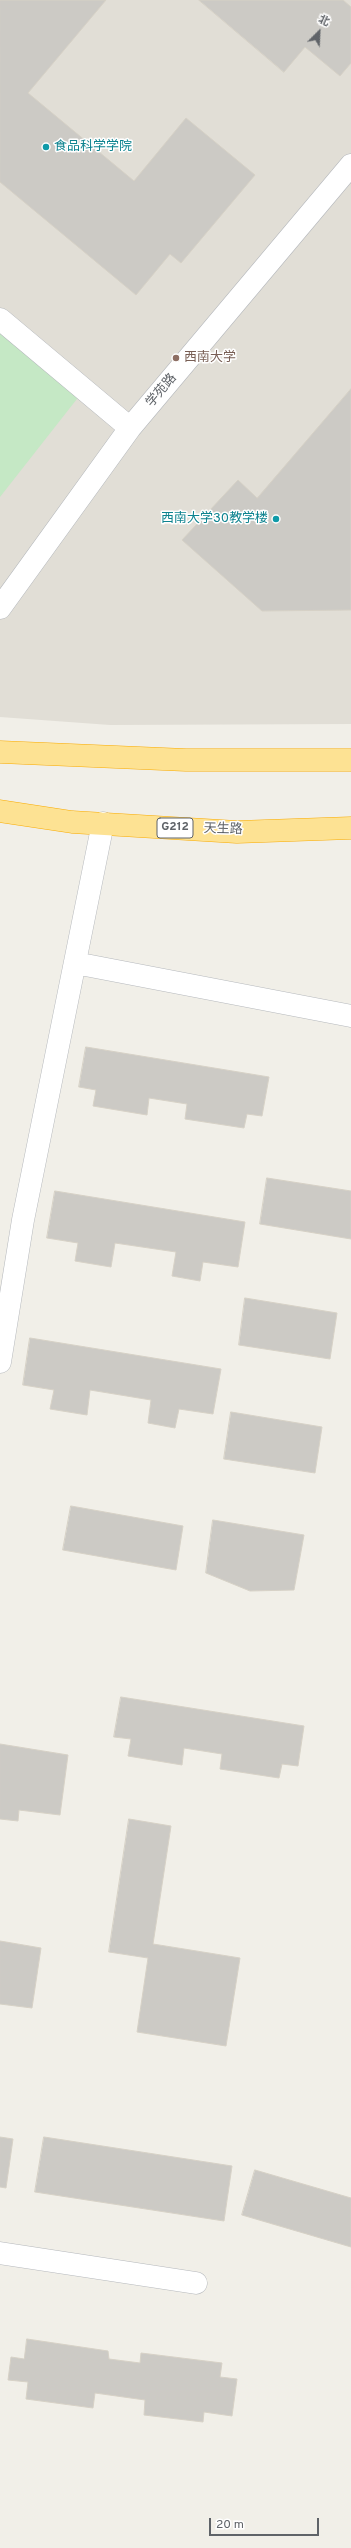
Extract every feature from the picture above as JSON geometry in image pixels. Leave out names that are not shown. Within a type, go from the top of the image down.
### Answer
[{"type":"highway","points":[[0,752],[186,760],[351,760]]},
{"type":"highway","name":"天生路","points":[[0,811],[103,823],[237,832],[351,828]]},
{"type":"lane","name":"学苑路","points":[[0,608],[130,428],[351,165]]},
{"type":"lane","points":[[0,319],[130,428]]},
{"type":"lane","points":[[0,1362],[23,1220],[103,823]]},
{"type":"lane","points":[[75,962],[351,1016]]},
{"type":"lane","points":[[0,2253],[196,2283]]},
{"type":"shaded area","name":"西南大学","points":[[0,0],[351,0],[351,724],[110,725],[0,717]]},
{"type":"green space","points":[[0,318],[84,390],[0,497]]},
{"type":"building","name":"食品科学学院","points":[[0,0],[106,0],[28,93],[134,181],[186,118],[255,175],[181,263],[170,254],[136,295],[0,182]]},
{"type":"building","points":[[199,0],[343,0],[351,7],[351,63],[340,76],[305,47],[284,72]]},
{"type":"building","name":"西南大学30教学楼","points":[[351,389],[351,610],[262,611],[182,540],[238,480],[257,498]]},
{"type":"building","points":[[86,1047],[269,1077],[262,1116],[247,1114],[244,1128],[185,1119],[187,1104],[149,1098],[147,1115],[93,1106],[96,1090],[79,1087]]},
{"type":"building","points":[[267,1178],[351,1191],[351,1239],[260,1224]]},
{"type":"building","points":[[55,1191],[245,1222],[238,1267],[203,1262],[200,1281],[172,1276],[176,1252],[115,1243],[111,1267],[75,1261],[78,1243],[47,1238]]},
{"type":"building","points":[[245,1298],[337,1313],[330,1359],[239,1345]]},
{"type":"building","points":[[30,1338],[221,1369],[213,1414],[179,1409],[175,1428],[148,1423],[151,1400],[90,1390],[87,1415],[50,1409],[54,1390],[23,1385]]},
{"type":"building","points":[[231,1412],[322,1427],[315,1473],[224,1459]]},
{"type":"building","points":[[71,1506],[183,1526],[176,1570],[63,1550]]},
{"type":"building","points":[[213,1520],[304,1535],[294,1590],[250,1591],[206,1573]]},
{"type":"building","points":[[121,1697],[304,1726],[298,1766],[282,1764],[279,1778],[220,1769],[222,1754],[184,1748],[182,1765],[128,1756],[131,1739],[114,1737]]},
{"type":"building","points":[[0,1744],[68,1755],[60,1815],[19,1810],[18,1821],[0,1819]]},
{"type":"building","points":[[129,1819],[171,1826],[153,1944],[240,1958],[226,2046],[137,2032],[148,1958],[109,1952]]},
{"type":"building","points":[[0,1941],[41,1948],[32,2008],[0,2004]]},
{"type":"building","points":[[0,2137],[13,2139],[6,2188],[0,2187]]},
{"type":"building","points":[[44,2137],[232,2166],[224,2221],[35,2192]]},
{"type":"building","points":[[255,2170],[351,2198],[351,2247],[242,2215]]},
{"type":"building","points":[[27,2339],[108,2351],[109,2359],[140,2363],[141,2353],[222,2363],[220,2377],[237,2379],[232,2416],[204,2412],[203,2422],[144,2415],[145,2400],[95,2393],[93,2408],[26,2399],[28,2382],[8,2380],[11,2357],[24,2359]]},
{"type":"place","name":"食品科学学院","points":[[46,147]]},
{"type":"place","name":"西南大学","points":[[176,358]]},
{"type":"place","name":"西南大学30教学楼","points":[[276,519]]}]
